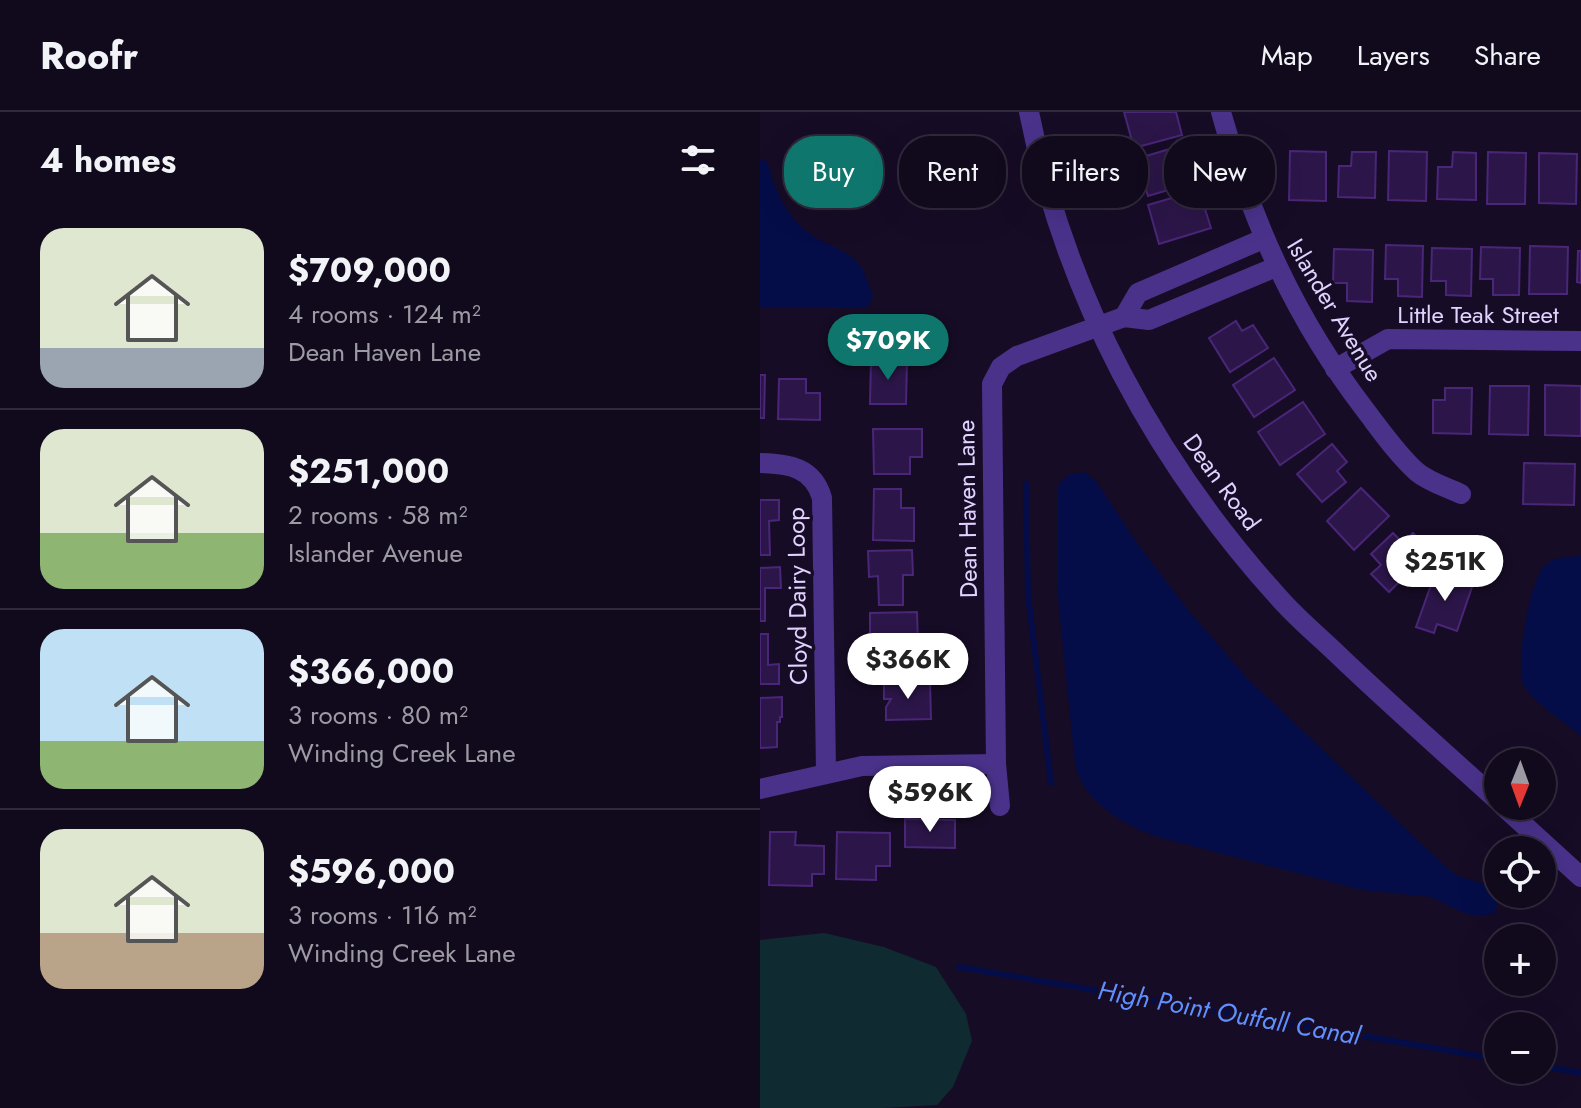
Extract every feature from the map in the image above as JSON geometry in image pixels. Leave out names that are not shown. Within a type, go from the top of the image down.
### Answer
[{"type":"street","name":"Dean Road","points":[[1029,112],[1053,209],[1098,327],[1122,376],[1162,444],[1229,539],[1282,602],[1484,788]]},
{"type":"street","name":"Islander Avenue","points":[[1221,112],[1263,239],[1335,369],[1415,470],[1461,494]]},
{"type":"street","points":[[1263,239],[1138,293],[1124,317],[1149,320],[1276,267]]},
{"type":"street","name":"Dean Haven Lane","points":[[1000,806],[996,764],[992,384],[1001,367],[1017,356],[1124,317]]},
{"type":"street","name":"Little Teak Street","points":[[1335,369],[1382,340],[1393,338],[1581,341]]},
{"type":"street","name":"Cloyd Dairy Loop","points":[[760,463],[798,467],[813,479],[822,498],[826,772]]},
{"type":"street","points":[[760,789],[826,772],[877,765],[996,764]]},
{"type":"street","points":[[1518,820],[1581,877]]},
{"type":"green space","points":[[824,933],[884,947],[936,967],[966,1014],[972,1041],[953,1087],[937,1105],[760,1108],[760,940]]},
{"type":"shaded area","points":[[760,160],[767,161],[784,208],[808,232],[853,258],[865,274],[873,296],[868,307],[760,307]]},
{"type":"shaded area","points":[[1084,472],[1096,481],[1139,546],[1189,611],[1247,678],[1446,867],[1458,876],[1484,884],[1484,908],[1496,908],[1495,913],[1482,916],[1466,914],[1431,897],[1362,890],[1154,836],[1116,817],[1095,800],[1086,789],[1075,764],[1057,588],[1057,496],[1059,484],[1068,475]]},
{"type":"shaded area","points":[[1581,556],[1581,736],[1542,706],[1524,686],[1521,662],[1529,605],[1539,574],[1553,560]]},
{"type":"building","points":[[1124,112],[1176,112],[1182,135],[1164,136],[1164,140],[1148,144],[1148,136],[1131,136]]},
{"type":"building","points":[[1164,151],[1164,191],[1148,196],[1148,155]]},
{"type":"building","points":[[1290,151],[1326,152],[1326,201],[1289,200]]},
{"type":"building","points":[[1389,151],[1427,152],[1426,201],[1388,200]]},
{"type":"building","points":[[1352,152],[1376,152],[1375,198],[1338,197],[1339,166],[1351,166]]},
{"type":"building","points":[[1453,152],[1476,153],[1476,200],[1437,199],[1438,167],[1452,167]]},
{"type":"building","points":[[1488,152],[1526,153],[1525,204],[1487,204]]},
{"type":"building","points":[[1539,153],[1577,154],[1576,204],[1539,203]]},
{"type":"building","points":[[1164,200],[1164,208],[1205,208],[1211,228],[1159,244],[1148,205]]},
{"type":"building","points":[[1386,245],[1423,246],[1422,297],[1398,296],[1398,279],[1385,279]]},
{"type":"building","points":[[1530,246],[1568,247],[1567,294],[1529,294]]},
{"type":"building","points":[[1481,247],[1520,248],[1519,295],[1493,295],[1493,279],[1480,279]]},
{"type":"building","points":[[1432,248],[1472,249],[1471,296],[1446,295],[1446,281],[1431,281]]},
{"type":"building","points":[[1334,249],[1373,250],[1372,302],[1347,301],[1347,283],[1333,283]]},
{"type":"building","points":[[1578,251],[1581,251],[1581,283],[1577,282]]},
{"type":"building","points":[[1236,321],[1242,331],[1253,325],[1268,348],[1230,372],[1209,338]]},
{"type":"building","points":[[1274,358],[1295,390],[1254,417],[1233,385]]},
{"type":"building","points":[[871,359],[907,359],[906,404],[870,404]]},
{"type":"building","points":[[760,375],[765,375],[764,418],[760,418]]},
{"type":"building","points":[[779,379],[806,379],[806,393],[820,393],[820,420],[778,419]]},
{"type":"building","points":[[1545,385],[1581,386],[1581,436],[1545,435]]},
{"type":"building","points":[[1490,386],[1529,386],[1528,435],[1489,434]]},
{"type":"building","points":[[1445,388],[1472,388],[1471,434],[1433,433],[1433,400],[1445,400]]},
{"type":"building","points":[[1303,402],[1325,434],[1280,465],[1258,432]]},
{"type":"building","points":[[873,429],[922,429],[922,457],[910,457],[910,474],[874,474]]},
{"type":"building","points":[[1332,444],[1347,462],[1337,471],[1346,482],[1322,502],[1297,474]]},
{"type":"building","points":[[1524,463],[1575,464],[1574,505],[1523,504]]},
{"type":"building","points":[[1361,488],[1389,516],[1354,550],[1327,521]]},
{"type":"building","points":[[874,489],[901,489],[901,508],[914,508],[914,541],[873,540]]},
{"type":"building","points":[[760,500],[779,500],[779,520],[769,521],[770,555],[760,555]]},
{"type":"building","points":[[1393,533],[1403,543],[1413,533],[1430,552],[1389,592],[1371,574],[1381,565],[1371,554]]},
{"type":"building","points":[[912,550],[913,575],[903,575],[903,605],[879,605],[878,576],[869,577],[868,551]]},
{"type":"building","points":[[780,567],[781,588],[765,588],[765,621],[760,621],[760,568]]},
{"type":"building","points":[[1436,571],[1473,584],[1457,631],[1437,624],[1434,633],[1416,627]]},
{"type":"building","points":[[917,612],[918,645],[901,645],[902,667],[876,668],[876,638],[870,634],[870,613]]},
{"type":"building","points":[[760,634],[768,634],[768,665],[779,664],[779,684],[760,684]]},
{"type":"building","points":[[884,682],[930,682],[931,719],[886,720],[886,707],[891,699],[884,699]]},
{"type":"building","points":[[782,697],[782,717],[777,722],[777,747],[760,748],[760,698]]},
{"type":"building","points":[[905,819],[955,820],[955,848],[905,847]]},
{"type":"building","points":[[770,832],[796,832],[795,845],[824,846],[824,874],[812,874],[812,886],[769,885]]},
{"type":"building","points":[[837,832],[890,833],[890,866],[876,866],[876,880],[836,879]]},
{"type":"waterway","points":[[1026,484],[1028,595],[1051,783]]},
{"type":"waterway","name":"High Point Outfall Canal","points":[[959,967],[1484,1057]]},
{"type":"waterway","name":"High Point Outfall Canal","points":[[1556,1069],[1581,1073]]}]
